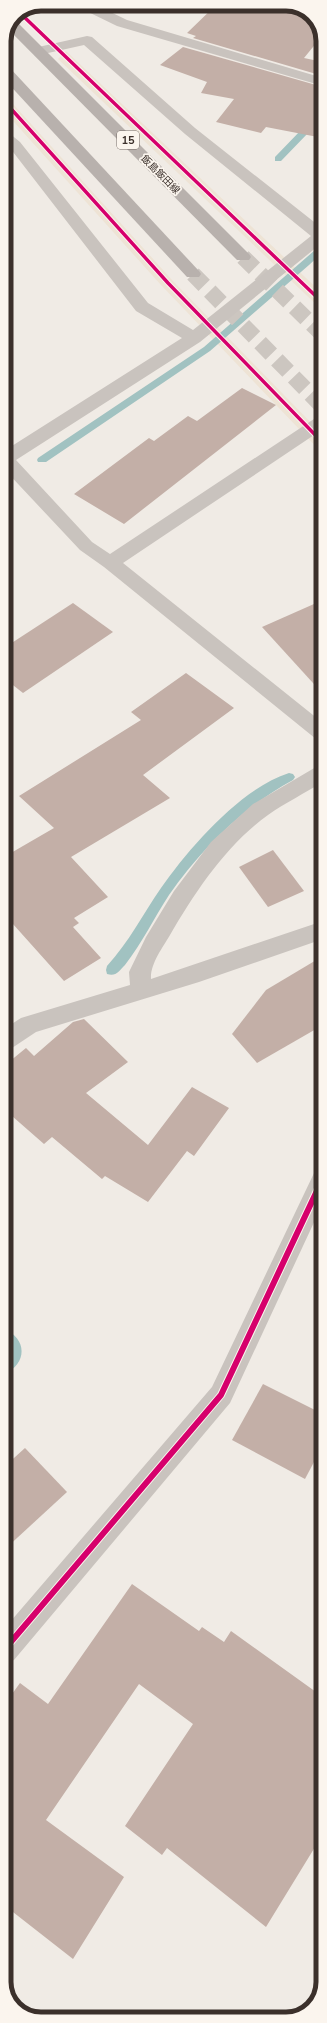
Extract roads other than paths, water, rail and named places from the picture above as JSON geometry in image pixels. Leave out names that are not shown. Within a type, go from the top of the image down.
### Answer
[{"type":"main road","name":"飯島飯田線","points":[[15,27],[243,257]]},
{"type":"main road","points":[[11,78],[193,274]]},
{"type":"street","points":[[97,11],[122,23],[316,81]]},
{"type":"street","points":[[39,51],[87,40],[122,23]]},
{"type":"street","points":[[87,40],[190,131],[316,230]]},
{"type":"street","points":[[11,142],[142,307],[194,338]]},
{"type":"street","points":[[11,455],[194,338],[316,240]]},
{"type":"street","points":[[110,563],[316,426]]},
{"type":"street","points":[[11,466],[86,546],[110,563],[316,728]]},
{"type":"street","points":[[141,990],[140,972],[154,943],[181,897],[218,848],[260,810],[316,776]]},
{"type":"street","points":[[11,1037],[29,1025],[198,972],[316,932]]},
{"type":"street","points":[[11,1642],[221,1395],[316,1193]]},
{"type":"waterway","points":[[278,159],[306,130],[309,119]]},
{"type":"waterway","points":[[42,460],[207,349],[316,253]]},
{"type":"waterway","points":[[112,970],[134,942],[177,875],[205,842],[235,812],[270,787],[289,777]]},
{"type":"waterway","points":[[11,1344],[14,1348],[15,1358],[11,1361]]},
{"type":"tunnel","points":[[243,257],[316,328]]},
{"type":"tunnel","points":[[193,274],[316,400]]}]
